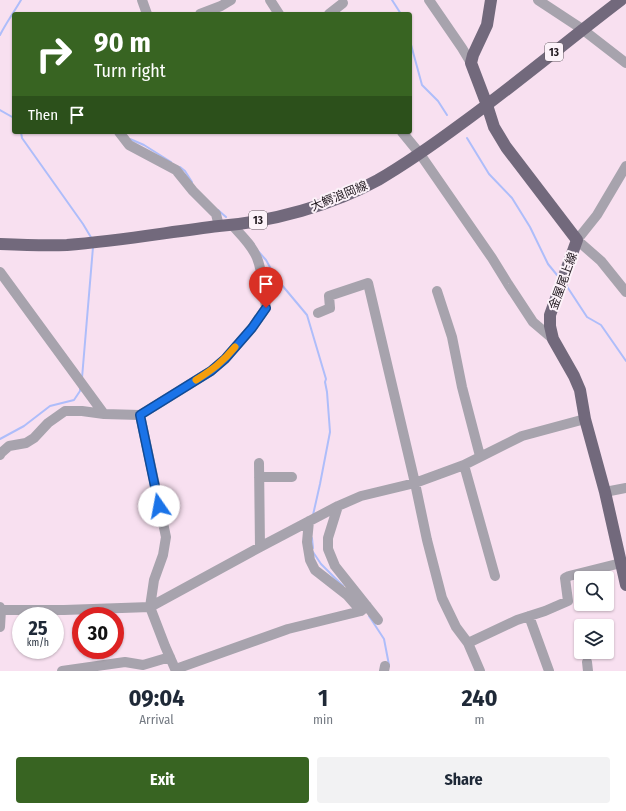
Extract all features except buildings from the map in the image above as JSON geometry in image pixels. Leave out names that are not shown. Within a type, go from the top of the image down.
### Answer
[{"type":"main road","points":[[471,63],[473,55],[487,25],[491,0]]},
{"type":"main road","name":"大鰐浪岡線","points":[[0,244],[66,245],[232,225],[297,212],[330,202],[377,180],[420,154],[487,105],[582,29],[621,0]]},
{"type":"main road","name":"金屋尾上線","points":[[471,63],[494,127],[506,147],[577,240],[550,315],[550,326],[553,339],[574,376],[580,390],[626,585]]},
{"type":"street","points":[[142,0],[146,12]]},
{"type":"street","points":[[212,12],[223,10],[231,0]]},
{"type":"street","points":[[270,0],[278,12]]},
{"type":"street","points":[[429,0],[471,63]]},
{"type":"street","points":[[538,0],[582,29],[626,63]]},
{"type":"street","points":[[331,12],[342,2],[345,12]]},
{"type":"street","points":[[121,134],[129,145],[176,170],[193,191],[216,214],[219,226]]},
{"type":"street","points":[[404,134],[420,154],[492,258],[533,322],[553,339]]},
{"type":"street","points":[[626,166],[597,215],[577,240],[601,261],[626,292]]},
{"type":"street","points":[[0,455],[9,446],[26,443],[34,438],[48,423],[65,411],[140,415],[211,371],[230,354],[252,328],[266,308],[262,277],[257,258],[250,245],[232,225]]},
{"type":"street","points":[[0,272],[104,414]]},
{"type":"street","points":[[318,313],[330,308],[328,296],[368,283],[415,483],[426,540],[442,598],[456,627],[468,643],[480,671]]},
{"type":"street","points":[[437,291],[452,337],[462,387],[480,456]]},
{"type":"street","points":[[140,415],[166,537],[163,556],[154,580],[150,607],[176,670],[288,629],[364,608]]},
{"type":"street","points":[[0,627],[0,608],[64,610],[150,607],[309,521],[361,496],[415,483],[464,465],[522,436],[586,419]]},
{"type":"street","points":[[259,463],[260,547]]},
{"type":"street","points":[[464,465],[495,576]]},
{"type":"street","points":[[259,477],[292,478]]},
{"type":"street","points":[[605,492],[626,488]]},
{"type":"street","points":[[338,506],[328,538],[328,549],[335,566],[364,608]]},
{"type":"street","points":[[309,521],[307,542],[310,560],[315,570],[378,620]]},
{"type":"street","points":[[468,643],[517,620],[568,601],[565,578],[621,563]]},
{"type":"street","points":[[529,616],[549,671]]},
{"type":"street","points":[[62,671],[125,662],[143,665],[170,657]]},
{"type":"waterway","points":[[14,12],[21,0]]},
{"type":"waterway","points":[[392,0],[400,12]]},
{"type":"waterway","points":[[0,35],[12,15]]},
{"type":"waterway","points":[[412,48],[422,85],[438,101],[447,115]]},
{"type":"waterway","points":[[0,110],[12,117]]},
{"type":"waterway","points":[[21,134],[22,138],[92,239]]},
{"type":"waterway","points":[[467,138],[489,174],[512,198],[530,227],[548,264],[557,275]]},
{"type":"waterway","points":[[130,139],[144,145],[171,162]]},
{"type":"waterway","points":[[180,167],[185,171],[192,182]]},
{"type":"waterway","points":[[218,210],[226,217]]},
{"type":"waterway","points":[[82,378],[93,247]]},
{"type":"waterway","points":[[258,251],[266,260],[276,278],[307,315],[326,379],[325,382],[330,432],[313,515]]},
{"type":"waterway","points":[[566,285],[587,317],[601,325],[626,361]]},
{"type":"waterway","points":[[0,439],[24,426],[50,406],[74,400],[80,391],[80,388]]},
{"type":"waterway","points":[[312,538],[313,548]]},
{"type":"waterway","points":[[313,552],[321,564],[343,586]]},
{"type":"waterway","points":[[369,616],[384,639],[389,665]]},
{"type":"slow traffic","points":[[196,380],[211,371],[225,359],[235,347]]},
{"type":"route","points":[[159,506],[140,415],[211,371],[225,359],[252,328],[266,308]]}]
